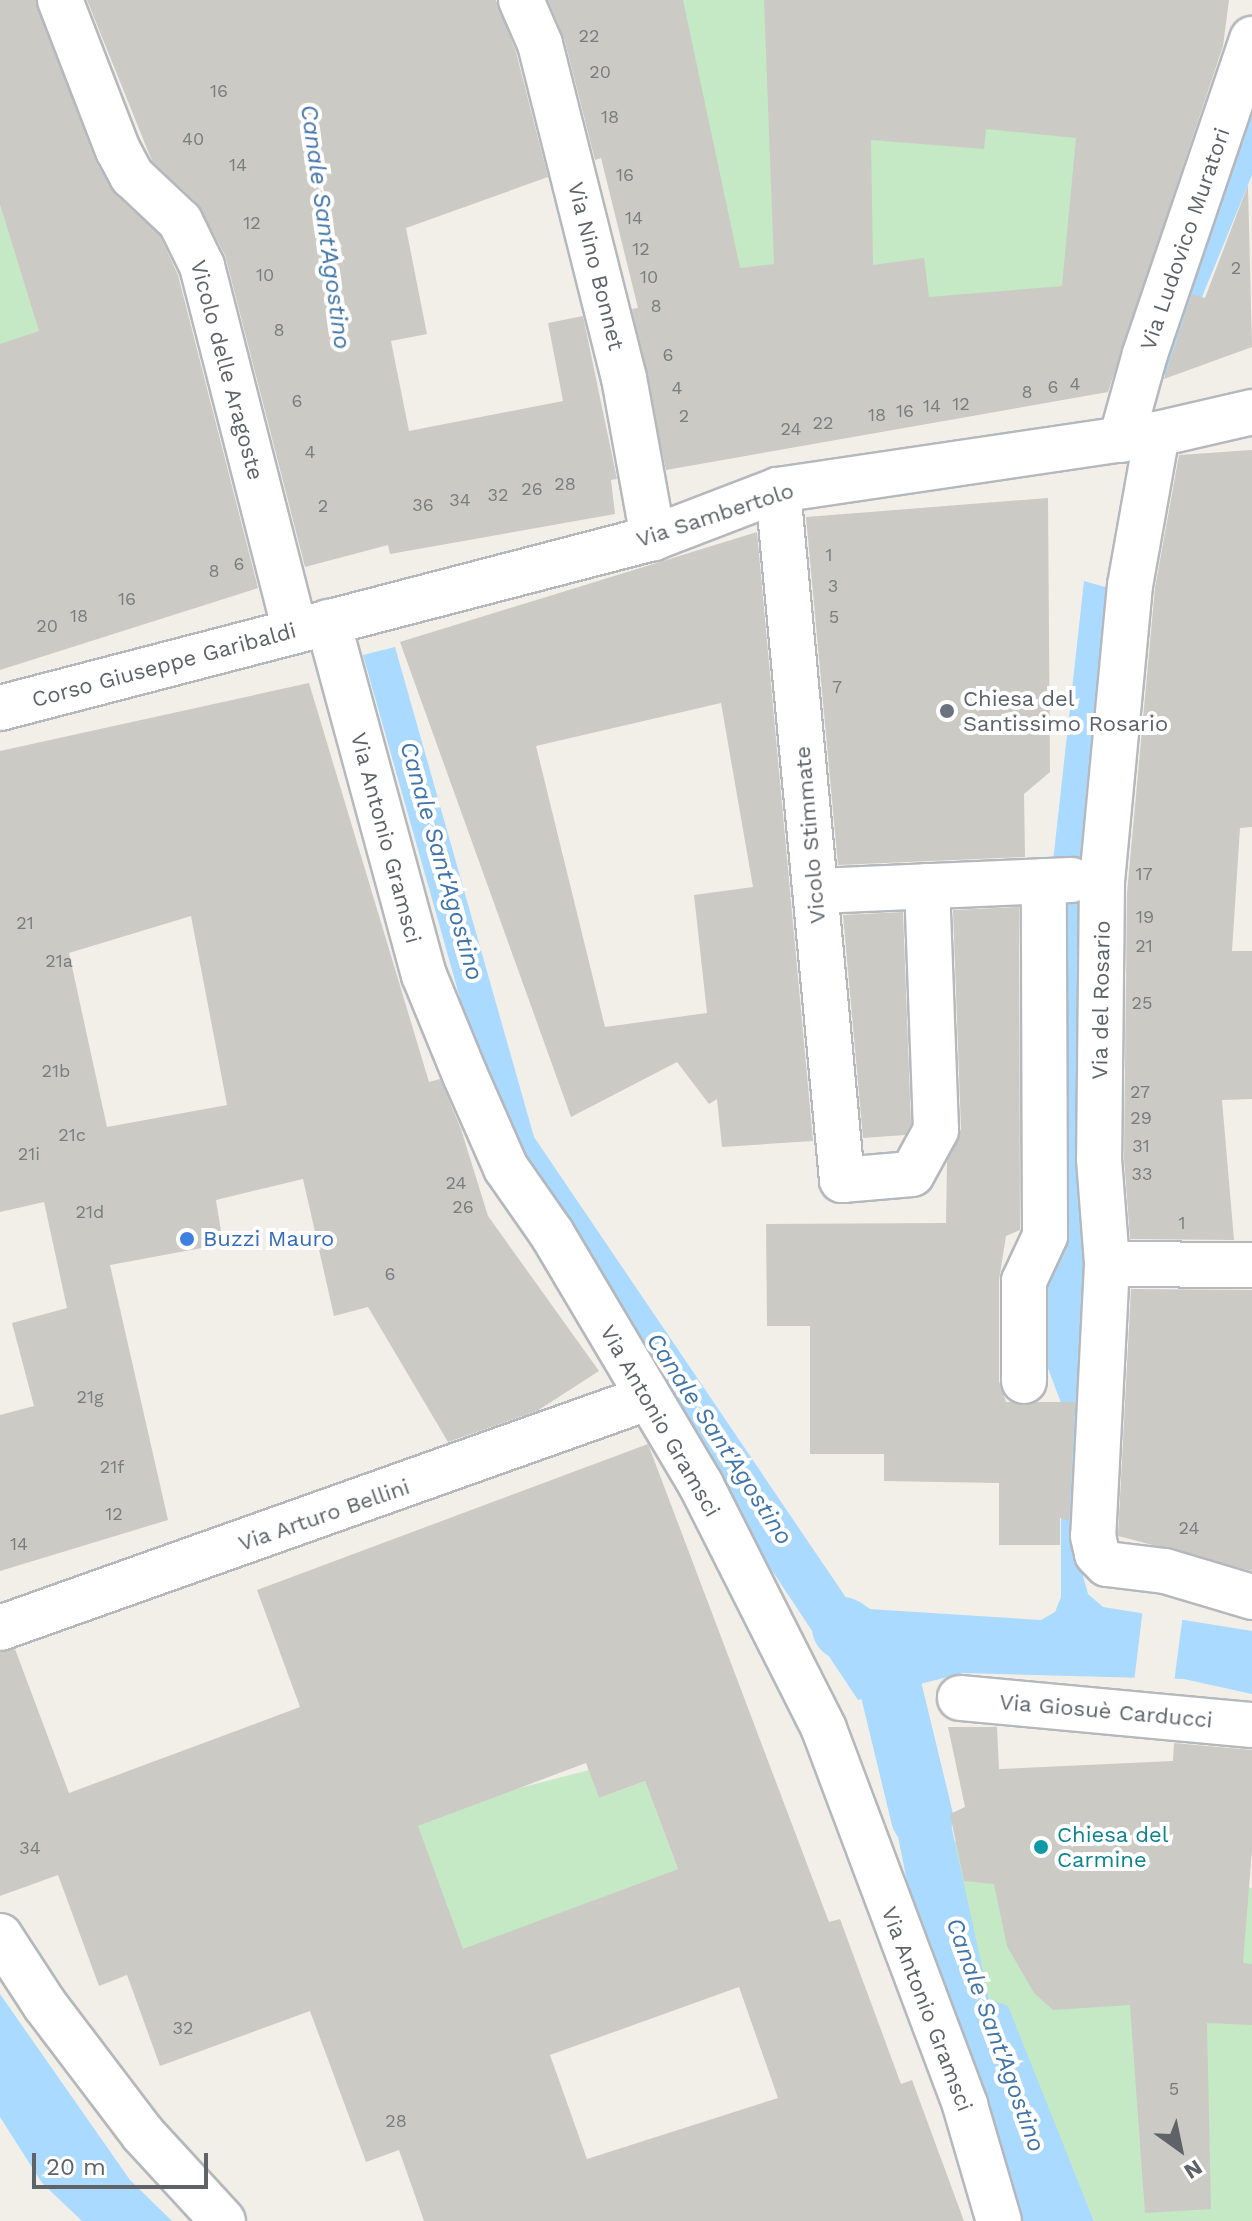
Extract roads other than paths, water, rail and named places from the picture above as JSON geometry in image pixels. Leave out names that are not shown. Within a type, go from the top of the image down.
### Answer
[{"type":"street","name":"Vicolo delle Aragoste","points":[[60,0],[118,150],[132,176],[180,221],[202,266],[311,626]]},
{"type":"street","name":"Via Nino Bonnet","points":[[521,0],[540,44],[624,378],[653,538]]},
{"type":"street","name":"Via Ludovico Muratori","points":[[1139,437],[1145,354],[1252,39]]},
{"type":"street","name":"Via Sambertolo","points":[[311,626],[653,538],[778,490],[1139,437],[1252,412]]},
{"type":"street","name":"Via del Rosario","points":[[1139,437],[1130,585],[1070,880],[1107,1264],[1093,1536],[1097,1554],[1107,1564],[1164,1582],[1252,1597]]},
{"type":"street","name":"Vicolo Stimmate","points":[[778,490],[842,1180],[912,1174],[936,1130],[927,886]]},
{"type":"street","name":"Corso Giuseppe Garibaldi","points":[[0,708],[311,626]]},
{"type":"street","name":"Via Antonio Gramsci","points":[[311,626],[424,975],[459,1061],[506,1168],[552,1234],[701,1485],[824,1729],[965,2105],[999,2221]]},
{"type":"street","points":[[817,891],[1070,880],[1045,1236],[1024,1281],[1024,1381]]},
{"type":"street","points":[[1107,1264],[1252,1265]]},
{"type":"street","name":"Via Arturo Bellini","points":[[0,1628],[647,1398]]},
{"type":"street","name":"Via Giosuè Carducci","points":[[960,1698],[1148,1707],[1252,1725]]},
{"type":"street","points":[[0,1936],[143,2134],[223,2221]]},
{"type":"water","points":[[1252,66],[1252,175],[1170,375],[1147,376]]},
{"type":"water","points":[[1084,581],[1112,589],[1088,1231],[1083,1576],[1088,1594],[1103,1607],[1252,1631],[1252,1694],[1184,1679],[963,1673],[858,1700],[733,1512],[534,1178],[480,1069],[363,655],[395,647],[534,1137],[853,1608],[1041,1620],[1055,1612],[1061,1597],[1061,1403],[1039,1344],[1052,871]]},
{"type":"water","points":[[930,1728],[989,1999],[1008,2006],[1094,2221],[1020,2221],[972,2060],[910,1896],[878,1738]]},
{"type":"water","points":[[0,1994],[130,2180],[172,2221],[82,2221],[42,2183],[0,2117]]},
{"type":"waterway","name":"Canale Sant'Agostino","points":[[843,1628],[883,1656],[922,1817]]},
{"type":"place","name":"Chiesa del Santissimo Rosario","points":[[947,711]]},
{"type":"place","name":"Buzzi Mauro","points":[[187,1239]]},
{"type":"place","name":"Chiesa del Carmine","points":[[1041,1847]]}]
